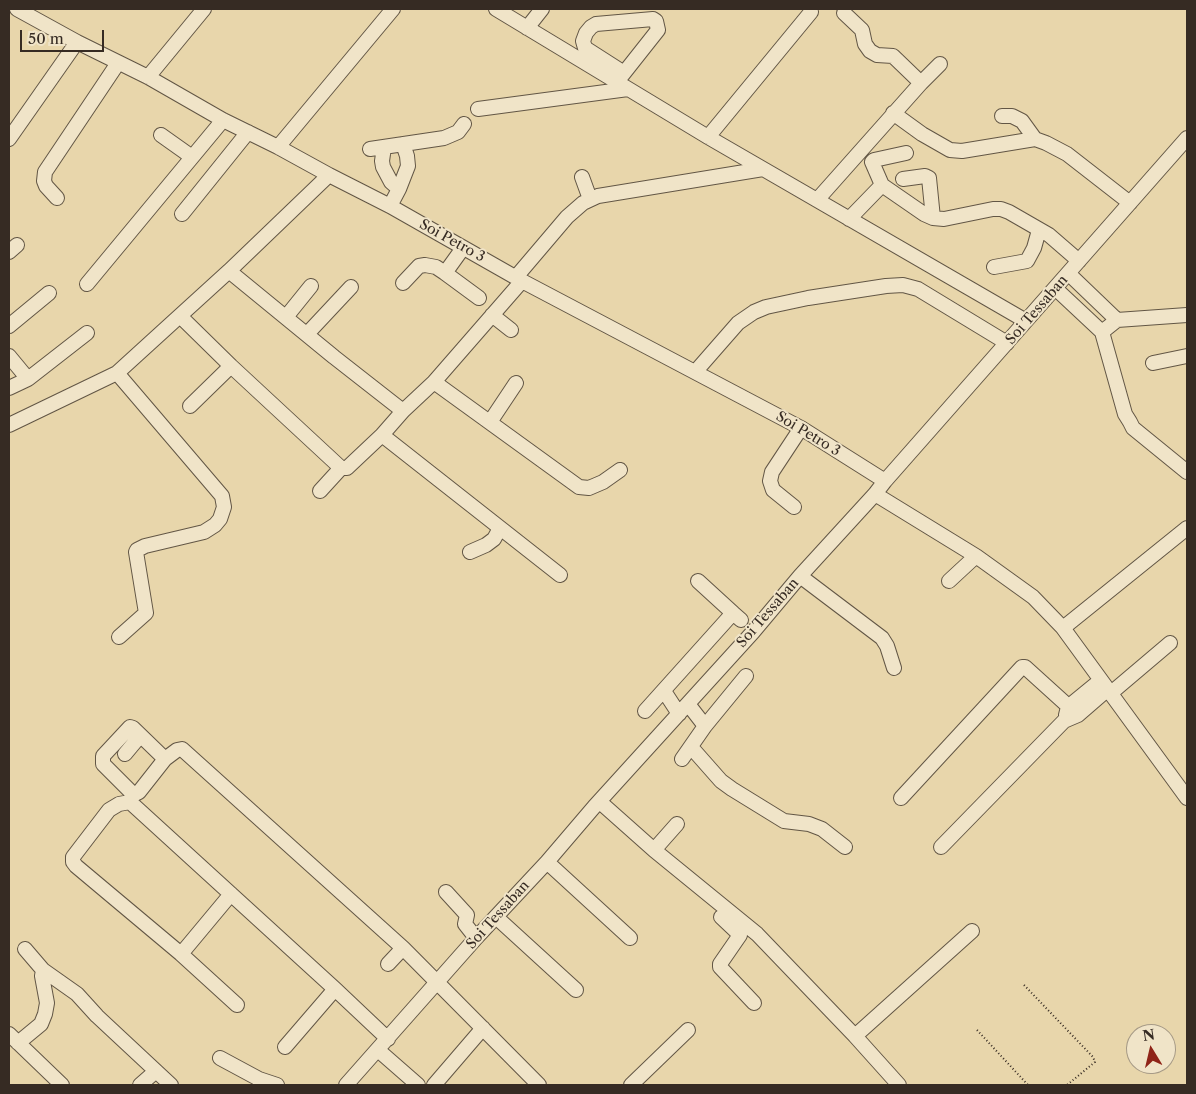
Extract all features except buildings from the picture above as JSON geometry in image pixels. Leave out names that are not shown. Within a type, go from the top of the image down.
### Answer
[{"type":"street","name":"Soi Petro 3","points":[[16,9],[148,77],[223,120],[390,206],[519,279],[801,428],[884,481]]},
{"type":"street","points":[[148,77],[204,9]]},
{"type":"street","points":[[278,147],[392,9]]},
{"type":"street","points":[[496,9],[623,82],[708,137],[1026,321]]},
{"type":"street","points":[[527,28],[538,10]]},
{"type":"street","points":[[708,137],[811,12]]},
{"type":"street","points":[[844,13],[862,30],[865,44],[870,51],[877,55],[893,56],[921,83]]},
{"type":"street","points":[[478,109],[623,82],[658,30],[656,21],[653,19],[596,24],[586,33],[583,41],[584,48],[623,82]]},
{"type":"street","points":[[9,139],[77,42]]},
{"type":"street","points":[[57,198],[46,186],[44,181],[45,172],[118,63]]},
{"type":"street","points":[[817,200],[940,64]]},
{"type":"street","points":[[894,113],[922,134],[950,150],[962,150],[1035,139]]},
{"type":"street","points":[[1002,116],[1012,116],[1022,121],[1035,139],[1067,154],[1130,203]]},
{"type":"street","points":[[87,284],[223,120]]},
{"type":"street","points":[[399,189],[391,182],[382,167],[382,161],[377,148],[444,138],[458,132],[464,124]]},
{"type":"street","points":[[182,214],[248,132]]},
{"type":"street","points":[[161,135],[192,157]]},
{"type":"street","name":"Soi Tessaban","points":[[346,1085],[476,938],[547,862],[753,632],[800,576],[875,494],[884,481],[1068,273],[1080,262],[1187,138]]},
{"type":"street","points":[[390,206],[408,166],[403,144]]},
{"type":"street","points":[[906,153],[872,162],[882,185],[924,214],[933,218],[944,219],[993,208],[1001,209],[1049,235],[1080,262]]},
{"type":"street","points":[[180,316],[341,468],[347,468],[434,382],[492,315],[568,217],[583,203],[598,196],[763,169]]},
{"type":"street","points":[[9,425],[118,373],[230,270],[329,175]]},
{"type":"street","points":[[903,179],[925,176],[929,178],[933,218]]},
{"type":"street","points":[[582,177],[590,199]]},
{"type":"street","points":[[849,219],[882,185]]},
{"type":"street","points":[[994,267],[1027,261],[1034,248],[1039,230]]},
{"type":"street","points":[[445,273],[463,248]]},
{"type":"street","points":[[403,283],[420,266],[436,267],[479,298]]},
{"type":"street","points":[[230,270],[307,334],[404,410]]},
{"type":"street","points":[[1068,273],[1117,320]]},
{"type":"street","points":[[696,371],[738,323],[754,312],[808,298],[886,286],[903,285],[918,289],[1007,344]]},
{"type":"street","points":[[286,317],[311,286]]},
{"type":"street","points":[[307,334],[351,287]]},
{"type":"street","points":[[1056,288],[1102,332],[1125,414],[1134,428],[1187,472]]},
{"type":"street","points":[[9,326],[49,293]]},
{"type":"street","points":[[492,315],[511,330]]},
{"type":"street","points":[[1102,332],[1117,320],[1187,316]]},
{"type":"street","points":[[9,388],[28,379],[87,333]]},
{"type":"street","points":[[9,356],[28,379]]},
{"type":"street","points":[[1152,363],[1187,356]]},
{"type":"street","points":[[190,406],[231,366]]},
{"type":"street","points":[[118,373],[222,496],[224,507],[220,519],[215,525],[204,532],[142,547],[137,550],[146,613],[119,637]]},
{"type":"street","points":[[434,382],[579,487],[589,488],[603,482],[620,470]]},
{"type":"street","points":[[490,422],[516,383]]},
{"type":"street","points":[[794,506],[773,490],[770,481],[772,472],[801,428]]},
{"type":"street","points":[[382,435],[560,575]]},
{"type":"street","points":[[320,491],[341,468]]},
{"type":"street","points":[[875,494],[976,556],[1034,597],[1063,628],[1187,798]]},
{"type":"street","points":[[470,552],[494,539],[500,528]]},
{"type":"street","points":[[1063,628],[1187,528]]},
{"type":"street","points":[[949,581],[976,556]]},
{"type":"street","points":[[800,576],[882,638],[888,646],[894,668]]},
{"type":"street","points":[[646,711],[737,617],[698,581]]},
{"type":"street","points":[[941,847],[1073,711],[1170,644]]},
{"type":"street","points":[[900,798],[1022,667],[1025,667],[1073,711]]},
{"type":"street","points":[[682,759],[705,726],[746,676]]},
{"type":"street","points":[[664,691],[683,709],[697,714],[705,726]]},
{"type":"street","points":[[165,759],[130,727],[102,756],[103,764],[132,793],[139,792],[165,759],[177,750],[182,749],[403,948],[539,1085]]},
{"type":"street","points":[[125,754],[140,736]]},
{"type":"street","points":[[691,747],[721,781],[732,789],[784,821],[809,824],[822,829],[846,846]]},
{"type":"street","points":[[237,1005],[181,954],[73,862],[73,857],[108,810],[119,804],[130,802],[388,1039]]},
{"type":"street","points":[[597,804],[757,934],[855,1036],[899,1085]]},
{"type":"street","points":[[597,804],[739,933],[740,938],[720,964],[720,967],[754,1003]]},
{"type":"street","points":[[654,850],[677,824]]},
{"type":"street","points":[[547,862],[630,938]]},
{"type":"street","points":[[446,892],[467,915],[465,924],[476,938]]},
{"type":"street","points":[[181,954],[231,894]]},
{"type":"street","points":[[496,917],[576,990]]},
{"type":"street","points":[[855,1036],[972,931]]},
{"type":"street","points":[[388,964],[403,948]]},
{"type":"street","points":[[25,949],[43,970],[77,994],[97,1016],[171,1085]]},
{"type":"street","points":[[43,970],[42,976],[47,1003],[41,1024],[14,1039],[62,1085]]},
{"type":"street","points":[[285,1047],[335,989]]},
{"type":"street","points":[[434,1085],[483,1028]]},
{"type":"street","points":[[631,1085],[688,1030]]},
{"type":"street","points":[[378,1050],[418,1085]]},
{"type":"street","points":[[220,1058],[270,1084]]},
{"type":"street","points":[[140,1085],[156,1071]]},
{"type":"path","points":[[1024,985],[1093,1057],[1095,1062],[1067,1085]]},
{"type":"path","points":[[977,1030],[1028,1085]]}]
